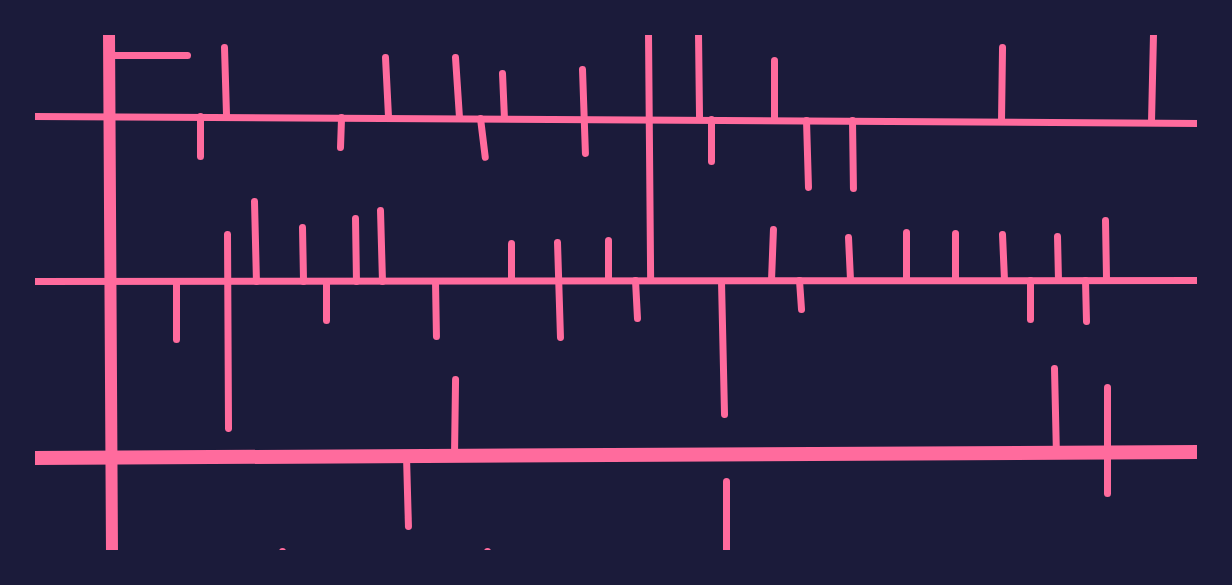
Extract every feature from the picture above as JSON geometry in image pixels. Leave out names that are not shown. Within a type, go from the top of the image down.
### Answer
[{"type":"main road","points":[[33,458],[1199,452]]},
{"type":"street","points":[[109,33],[112,552]]},
{"type":"street","points":[[648,33],[650,281]]},
{"type":"street","points":[[698,33],[699,119]]},
{"type":"street","points":[[1151,122],[1153,33]]},
{"type":"street","points":[[224,47],[226,116]]},
{"type":"street","points":[[1001,121],[1002,47]]},
{"type":"street","points":[[109,55],[187,55]]},
{"type":"street","points":[[385,57],[388,117]]},
{"type":"street","points":[[455,57],[459,117]]},
{"type":"street","points":[[774,60],[774,120]]},
{"type":"street","points":[[582,69],[585,153]]},
{"type":"street","points":[[502,73],[504,118]]},
{"type":"street","points":[[33,116],[1199,123]]},
{"type":"street","points":[[200,156],[201,116]]},
{"type":"street","points":[[340,148],[341,117]]},
{"type":"street","points":[[480,118],[485,157]]},
{"type":"street","points":[[711,119],[711,161]]},
{"type":"street","points":[[806,120],[808,187]]},
{"type":"street","points":[[852,120],[853,188]]},
{"type":"street","points":[[254,201],[256,281]]},
{"type":"street","points":[[380,210],[382,281]]},
{"type":"street","points":[[355,218],[356,281]]},
{"type":"street","points":[[1105,220],[1106,280]]},
{"type":"street","points":[[302,227],[303,281]]},
{"type":"street","points":[[771,280],[772,229]]},
{"type":"street","points":[[906,232],[906,280]]},
{"type":"street","points":[[955,233],[955,280]]},
{"type":"street","points":[[227,234],[228,428]]},
{"type":"street","points":[[1002,234],[1004,280]]},
{"type":"street","points":[[1057,236],[1058,280]]},
{"type":"street","points":[[848,237],[850,280]]},
{"type":"street","points":[[608,240],[608,280]]},
{"type":"street","points":[[557,242],[560,337]]},
{"type":"street","points":[[511,243],[511,281]]},
{"type":"street","points":[[635,280],[636,318]]},
{"type":"street","points":[[799,280],[801,309]]},
{"type":"street","points":[[1030,280],[1030,318]]},
{"type":"street","points":[[1086,280],[1086,321]]},
{"type":"street","points":[[33,281],[1199,280]]},
{"type":"street","points":[[176,281],[176,339]]},
{"type":"street","points":[[326,281],[326,320]]},
{"type":"street","points":[[435,281],[436,336]]},
{"type":"street","points":[[721,281],[724,414]]},
{"type":"street","points":[[1054,369],[1056,453]]},
{"type":"street","points":[[454,456],[455,379]]},
{"type":"street","points":[[1107,387],[1107,493]]},
{"type":"street","points":[[406,456],[408,526]]},
{"type":"street","points":[[726,481],[726,552]]}]
